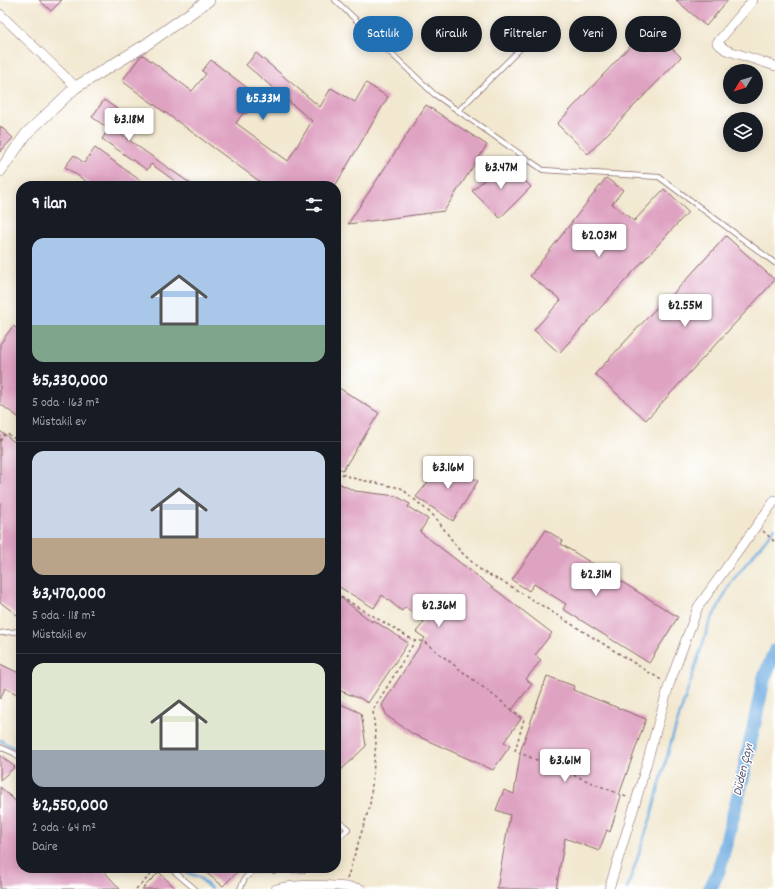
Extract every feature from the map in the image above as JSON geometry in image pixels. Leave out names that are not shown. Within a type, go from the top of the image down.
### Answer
[{"type":"street","points":[[0,171],[28,133],[76,87],[144,46],[209,0]]},
{"type":"street","points":[[753,0],[717,43],[726,50],[775,66]]},
{"type":"street","points":[[0,14],[76,87]]},
{"type":"street","points":[[609,889],[669,685],[698,607],[775,500]]},
{"type":"street","points":[[276,889],[286,886],[345,886],[361,889]]},
{"type":"lane","points":[[336,0],[434,94],[543,170],[659,177],[775,263]]},
{"type":"lane","points":[[458,111],[517,52]]},
{"type":"lane","points":[[0,633],[16,631]]},
{"type":"lane","points":[[0,747],[16,754]]},
{"type":"lane","points":[[341,823],[348,829],[341,835]]},
{"type":"lane","points":[[176,873],[195,889]]},
{"type":"lane","points":[[240,889],[245,878],[251,873]]},
{"type":"path","points":[[0,441],[6,433],[16,440]]},
{"type":"path","points":[[341,474],[356,479],[401,488],[435,517],[460,551],[483,572],[508,584],[669,685]]},
{"type":"path","points":[[764,532],[775,542]]},
{"type":"path","points":[[341,597],[415,641],[423,641],[524,718],[515,751],[636,801]]},
{"type":"path","points":[[345,886],[370,805],[376,743],[373,710],[415,641]]},
{"type":"path","points":[[136,889],[153,873]]},
{"type":"building","points":[[39,0],[62,0],[51,11]]},
{"type":"building","points":[[676,0],[728,0],[706,26]]},
{"type":"building","points":[[625,52],[676,52],[681,57],[588,154],[557,124]]},
{"type":"building","points":[[256,53],[320,107],[331,88],[355,102],[366,83],[388,97],[338,181],[259,181],[122,81],[143,55],[192,91],[206,74],[202,71],[211,60],[259,97],[246,114],[244,112],[236,123],[288,161],[312,121],[246,65]]},
{"type":"building","points":[[104,100],[127,116],[116,131],[187,181],[175,181],[151,164],[147,170],[102,139],[109,129],[92,117]]},
{"type":"building","points":[[426,105],[487,145],[444,211],[348,224]]},
{"type":"building","points":[[0,126],[13,138],[0,152]]},
{"type":"building","points":[[95,148],[141,181],[86,181],[65,167],[74,155],[84,163]]},
{"type":"building","points":[[502,164],[514,176],[517,173],[531,187],[500,218],[472,191]]},
{"type":"building","points":[[606,178],[623,190],[612,204],[634,221],[664,189],[688,212],[559,353],[534,330],[561,300],[530,276]]},
{"type":"building","points":[[726,236],[775,280],[646,420],[595,374],[660,304],[662,306]]},
{"type":"building","points":[[13,326],[16,328],[16,415],[0,404],[0,344]]},
{"type":"building","points":[[341,389],[379,413],[343,470],[341,469]]},
{"type":"building","points":[[0,431],[16,443],[16,614],[0,602]]},
{"type":"building","points":[[446,460],[478,481],[453,521],[416,497]]},
{"type":"building","points":[[341,484],[355,491],[396,496],[410,504],[408,507],[428,519],[420,532],[552,633],[535,655],[541,660],[526,679],[532,684],[511,711],[521,719],[504,742],[510,746],[493,770],[413,734],[387,716],[382,705],[425,638],[416,632],[424,622],[405,607],[402,611],[382,595],[374,608],[341,588]]},
{"type":"building","points":[[546,530],[563,541],[561,544],[678,617],[649,663],[563,609],[566,604],[534,584],[529,591],[512,580]]},
{"type":"building","points":[[341,598],[372,622],[373,620],[408,643],[368,703],[341,691]]},
{"type":"building","points":[[0,664],[16,672],[16,694],[5,688],[0,699]]},
{"type":"building","points":[[547,676],[574,686],[573,690],[646,719],[619,795],[621,796],[610,832],[607,830],[599,851],[565,838],[556,889],[497,889],[510,815],[496,810],[504,790],[514,794],[521,749]]},
{"type":"building","points":[[341,704],[361,713],[366,746],[341,770]]},
{"type":"building","points":[[0,755],[15,767],[0,780]]},
{"type":"building","points":[[0,787],[16,801],[16,873],[106,873],[120,889],[0,889]]},
{"type":"building","points":[[158,873],[160,873],[176,889],[142,889]]},
{"type":"building","points":[[206,873],[236,873],[223,886]]},
{"type":"waterway","points":[[627,889],[651,817],[671,742],[709,624],[732,581],[775,528]]},
{"type":"waterway","name":"Düden Çayı","points":[[710,889],[719,870],[742,781],[764,678],[775,651]]},
{"type":"waterway","points":[[0,740],[16,749]]},
{"type":"waterway","points":[[188,873],[199,877],[211,889]]}]
